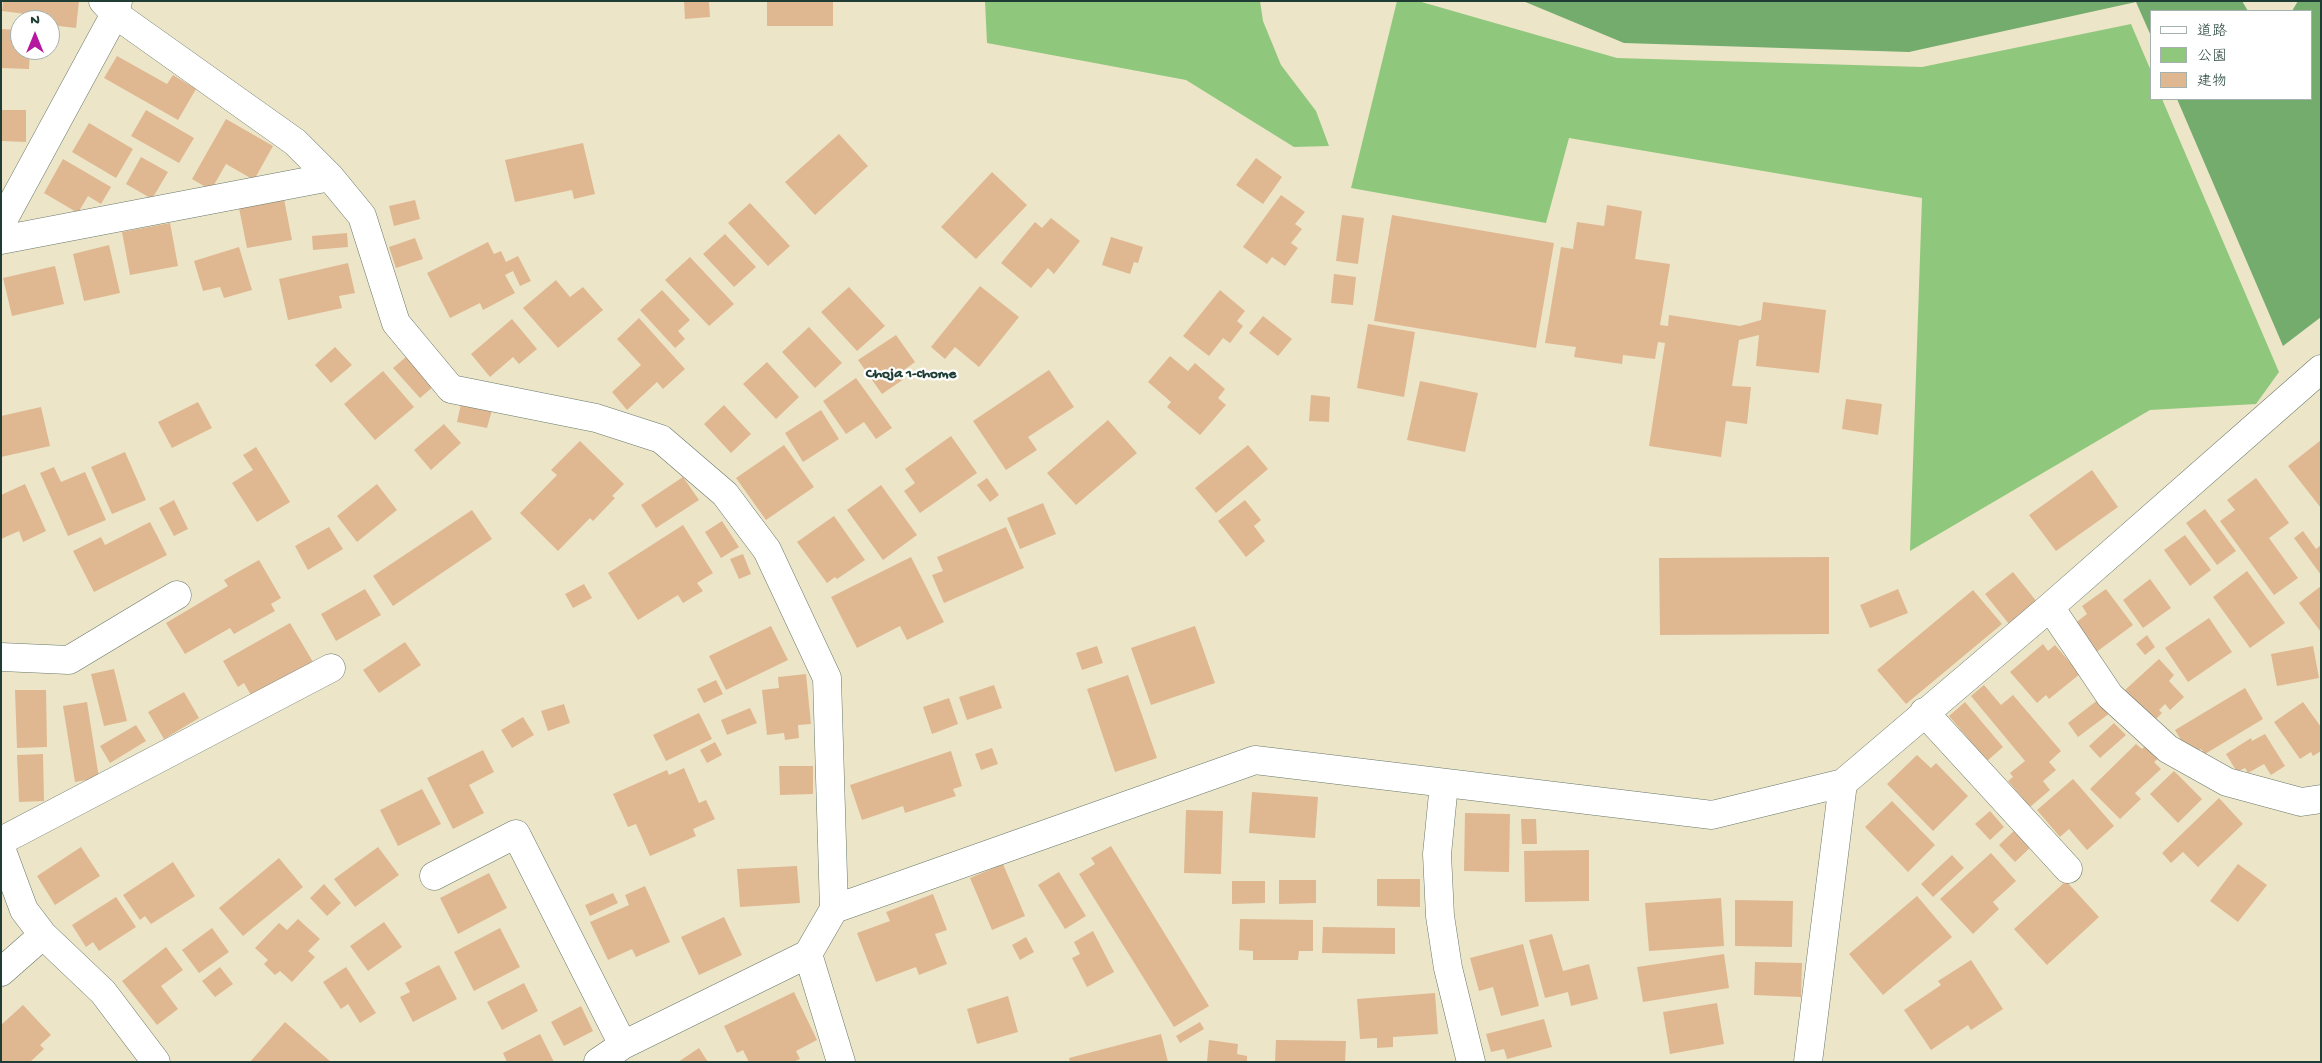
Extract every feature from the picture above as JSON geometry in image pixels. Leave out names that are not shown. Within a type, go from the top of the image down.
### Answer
[{"type":"street","points":[[1,224],[112,6],[295,142],[330,177],[362,216],[396,323],[451,389],[596,418],[661,439],[724,494],[767,550],[827,678],[834,909],[808,954],[623,1045],[598,1062]]},
{"type":"street","points":[[1,240],[330,177]]},
{"type":"street","points":[[834,909],[1255,760],[1712,815],[1843,783],[1924,712],[2050,607],[2321,369]]},
{"type":"street","points":[[1,657],[69,660],[177,595]]},
{"type":"street","points":[[2050,607],[2110,696],[2168,749],[2227,782],[2301,802],[2321,799]]},
{"type":"street","points":[[1,842],[331,668]]},
{"type":"street","points":[[1924,712],[2068,870]]},
{"type":"street","points":[[1808,1062],[1843,783]]},
{"type":"street","points":[[1444,784],[1437,854],[1440,916],[1448,968],[1471,1062]]},
{"type":"street","points":[[434,876],[516,834],[623,1045]]},
{"type":"street","points":[[1,848],[24,910],[43,935],[103,992],[156,1062]]},
{"type":"street","points":[[1,972],[43,935]]},
{"type":"street","points":[[808,954],[841,1062]]},
{"type":"green space","points":[[985,1],[1260,1],[1263,21],[1281,65],[1316,111],[1329,146],[1294,147],[1186,80],[987,43]]},
{"type":"green space","points":[[1397,1],[1418,1],[1617,58],[1922,67],[2131,24],[2150,69],[2150,100],[2162,100],[2279,372],[2256,404],[2150,410],[1910,551],[1922,198],[1569,138],[1546,223],[1351,188]]},
{"type":"green space","points":[[1523,1],[2242,1],[2247,10],[2150,10],[2150,34],[2136,2],[1909,52],[1624,43]]},
{"type":"green space","points":[[2298,1],[2321,1],[2321,317],[2283,346],[2177,100],[2312,100],[2312,10],[2293,10]]},
{"type":"building","points":[[3,1],[79,1],[76,28],[60,26],[60,10],[2,11]]},
{"type":"building","points":[[684,1],[709,1],[710,17],[685,19]]},
{"type":"building","points":[[767,1],[833,1],[833,26],[767,26]]},
{"type":"building","points":[[1,29],[10,29],[10,60],[29,60],[29,69],[1,68]]},
{"type":"building","points":[[117,56],[167,84],[173,75],[196,89],[178,120],[104,78]]},
{"type":"building","points":[[1,110],[26,110],[26,142],[1,141]]},
{"type":"building","points":[[146,110],[194,138],[179,163],[131,136]]},
{"type":"building","points":[[226,119],[273,146],[254,180],[226,164],[211,190],[192,179]]},
{"type":"building","points":[[89,123],[133,149],[116,178],[72,152]]},
{"type":"building","points":[[839,134],[868,166],[815,215],[785,182]]},
{"type":"building","points":[[583,143],[595,194],[574,199],[572,190],[515,202],[505,160]]},
{"type":"building","points":[[141,157],[168,172],[152,199],[126,184]]},
{"type":"building","points":[[1256,158],[1282,177],[1263,204],[1236,185]]},
{"type":"building","points":[[63,159],[111,187],[101,204],[88,196],[78,213],[44,193]]},
{"type":"building","points":[[992,172],[1027,205],[976,259],[941,227]]},
{"type":"building","points":[[1281,195],[1305,212],[1295,224],[1302,229],[1291,243],[1298,248],[1285,266],[1272,257],[1267,264],[1243,247]]},
{"type":"building","points":[[284,199],[292,240],[247,248],[239,208]]},
{"type":"building","points":[[415,200],[420,219],[394,226],[389,206]]},
{"type":"building","points":[[750,203],[790,246],[768,266],[728,223]]},
{"type":"building","points":[[1607,205],[1642,211],[1635,259],[1670,264],[1660,325],[1668,326],[1669,315],[1740,326],[1761,320],[1763,302],[1826,310],[1819,373],[1756,366],[1759,335],[1739,340],[1732,386],[1751,387],[1747,424],[1726,421],[1721,457],[1649,446],[1665,343],[1658,342],[1655,359],[1623,355],[1622,364],[1574,357],[1576,347],[1545,343],[1561,247],[1573,249],[1577,222],[1604,226]]},
{"type":"building","points":[[1342,215],[1364,218],[1358,264],[1336,261]]},
{"type":"building","points":[[1392,215],[1554,243],[1536,348],[1374,321]]},
{"type":"building","points":[[1051,218],[1080,241],[1054,274],[1048,268],[1031,288],[1001,263],[1035,222],[1042,228]]},
{"type":"building","points":[[170,223],[178,266],[130,275],[122,232]]},
{"type":"building","points":[[347,233],[348,247],[313,250],[312,236]]},
{"type":"building","points":[[725,234],[756,267],[734,287],[703,254]]},
{"type":"building","points":[[1111,237],[1143,247],[1138,263],[1134,262],[1130,274],[1102,265]]},
{"type":"building","points":[[415,238],[423,259],[396,268],[389,247]]},
{"type":"building","points":[[488,242],[494,254],[501,251],[506,262],[518,256],[531,281],[520,286],[513,271],[505,275],[515,293],[483,310],[480,303],[450,318],[427,273]]},
{"type":"building","points":[[109,245],[120,293],[84,301],[73,254]]},
{"type":"building","points":[[239,247],[252,290],[224,298],[220,287],[203,291],[194,261]]},
{"type":"building","points":[[690,257],[734,304],[709,326],[665,280]]},
{"type":"building","points":[[348,263],[355,293],[339,296],[342,308],[288,320],[279,279]]},
{"type":"building","points":[[55,266],[64,304],[12,316],[3,278]]},
{"type":"building","points":[[1334,274],[1356,277],[1353,305],[1331,303]]},
{"type":"building","points":[[556,280],[570,297],[583,287],[603,310],[558,348],[523,308]]},
{"type":"building","points":[[980,286],[1019,317],[979,367],[955,347],[945,359],[931,347]]},
{"type":"building","points":[[849,287],[885,326],[857,351],[821,312]]},
{"type":"building","points":[[662,290],[690,320],[678,331],[685,339],[675,348],[640,310]]},
{"type":"building","points":[[1220,290],[1245,311],[1237,321],[1243,326],[1230,343],[1223,338],[1209,356],[1183,336]]},
{"type":"building","points":[[1263,316],[1292,339],[1278,356],[1249,333]]},
{"type":"building","points":[[639,318],[685,369],[663,389],[657,382],[627,410],[612,392],[641,365],[617,339]]},
{"type":"building","points":[[512,319],[537,349],[519,364],[513,357],[490,377],[471,354]]},
{"type":"building","points":[[1368,324],[1415,332],[1404,397],[1357,388]]},
{"type":"building","points":[[809,327],[842,363],[815,388],[782,352]]},
{"type":"building","points":[[896,335],[915,362],[900,373],[904,379],[882,394],[858,360]]},
{"type":"building","points":[[335,347],[352,365],[331,383],[315,365]]},
{"type":"building","points":[[407,356],[434,386],[420,398],[393,368]]},
{"type":"building","points":[[1170,356],[1188,371],[1195,363],[1225,389],[1218,398],[1226,405],[1200,435],[1167,407],[1171,402],[1148,382]]},
{"type":"building","points":[[767,362],[799,397],[776,419],[743,384]]},
{"type":"building","points":[[1049,370],[1074,407],[1028,437],[1037,450],[1006,470],[973,421]]},
{"type":"building","points":[[383,371],[414,407],[375,440],[344,404]]},
{"type":"building","points":[[856,378],[892,428],[876,439],[864,422],[846,434],[823,401]]},
{"type":"building","points":[[1420,381],[1478,393],[1465,452],[1407,440]]},
{"type":"building","points":[[1311,395],[1330,397],[1329,422],[1309,421]]},
{"type":"building","points":[[1846,399],[1882,404],[1878,435],[1842,429]]},
{"type":"building","points":[[198,402],[212,428],[172,448],[158,422]]},
{"type":"building","points":[[461,404],[492,410],[487,428],[457,422]]},
{"type":"building","points":[[724,405],[751,434],[731,453],[704,424]]},
{"type":"building","points":[[41,407],[50,446],[1,457],[1,416]]},
{"type":"building","points":[[821,410],[839,439],[803,462],[785,433]]},
{"type":"building","points":[[1108,420],[1137,453],[1076,505],[1047,473]]},
{"type":"building","points":[[444,424],[461,443],[431,470],[414,450]]},
{"type":"building","points":[[951,436],[977,473],[920,513],[904,491],[915,483],[905,469]]},
{"type":"building","points":[[2321,440],[2321,508],[2288,466]]},
{"type":"building","points":[[580,441],[624,484],[612,496],[615,498],[593,521],[590,518],[558,551],[520,513],[557,475],[551,470]]},
{"type":"building","points":[[784,445],[814,487],[766,520],[736,478]]},
{"type":"building","points":[[1248,445],[1268,469],[1216,513],[1195,488]]},
{"type":"building","points":[[256,447],[290,502],[257,522],[232,483],[253,470],[243,455]]},
{"type":"building","points":[[125,452],[146,500],[112,514],[91,467]]},
{"type":"building","points":[[54,467],[61,482],[85,472],[106,520],[68,536],[40,473]]},
{"type":"building","points":[[2092,470],[2118,507],[2056,551],[2029,515]]},
{"type":"building","points":[[683,477],[699,500],[656,528],[641,505]]},
{"type":"building","points":[[987,478],[999,495],[990,502],[977,485]]},
{"type":"building","points":[[2256,478],[2289,523],[2269,538],[2298,578],[2274,595],[2220,521],[2235,510],[2227,500]]},
{"type":"building","points":[[25,484],[46,531],[23,542],[19,531],[1,539],[1,495]]},
{"type":"building","points":[[377,484],[397,510],[357,542],[337,516]]},
{"type":"building","points":[[881,485],[917,535],[883,560],[847,510]]},
{"type":"building","points":[[174,500],[188,529],[174,536],[159,508]]},
{"type":"building","points":[[1245,500],[1261,520],[1254,526],[1265,541],[1246,557],[1218,521]]},
{"type":"building","points":[[1043,503],[1056,534],[1020,549],[1007,518]]},
{"type":"building","points":[[2205,509],[2236,551],[2217,565],[2186,523]]},
{"type":"building","points":[[472,510],[492,539],[393,606],[373,576]]},
{"type":"building","points":[[834,516],[865,560],[837,579],[835,577],[827,583],[797,542]]},
{"type":"building","points":[[722,521],[739,547],[721,558],[705,532]]},
{"type":"building","points":[[150,522],[167,555],[94,592],[73,551],[101,537],[105,545]]},
{"type":"building","points":[[683,525],[713,573],[697,583],[703,591],[683,603],[678,595],[638,620],[608,573]]},
{"type":"building","points":[[329,527],[343,549],[308,570],[295,546]]},
{"type":"building","points":[[1006,527],[1024,568],[944,603],[932,575],[943,571],[937,557]]},
{"type":"building","points":[[2303,531],[2316,549],[2321,545],[2321,575],[2294,538]]},
{"type":"building","points":[[2185,535],[2211,570],[2190,586],[2164,550]]},
{"type":"building","points":[[743,554],[751,574],[739,579],[730,559]]},
{"type":"building","points":[[911,557],[944,622],[907,640],[900,626],[857,648],[831,597]]},
{"type":"building","points":[[1829,557],[1829,634],[1660,635],[1659,558]]},
{"type":"building","points":[[259,560],[281,598],[271,604],[275,611],[234,634],[230,628],[185,654],[166,623],[228,586],[224,580]]},
{"type":"building","points":[[2247,571],[2285,623],[2250,648],[2213,597]]},
{"type":"building","points":[[2013,572],[2037,602],[2009,624],[1985,594]]},
{"type":"building","points":[[2150,579],[2171,608],[2143,628],[2123,600]]},
{"type":"building","points":[[584,584],[592,598],[573,608],[565,594]]},
{"type":"building","points":[[2321,586],[2321,632],[2299,603]]},
{"type":"building","points":[[365,589],[381,615],[336,641],[321,614]]},
{"type":"building","points":[[1898,589],[1908,613],[1870,628],[1860,605]]},
{"type":"building","points":[[2106,589],[2133,625],[2095,653],[2074,624],[2087,614],[2082,606]]},
{"type":"building","points":[[1973,590],[2002,624],[1906,704],[1877,670]]},
{"type":"building","points":[[2209,618],[2232,652],[2188,682],[2165,648]]},
{"type":"building","points":[[290,623],[313,662],[252,697],[244,683],[238,687],[223,661]]},
{"type":"building","points":[[771,626],[788,660],[726,690],[709,656]]},
{"type":"building","points":[[1195,626],[1215,683],[1151,705],[1131,648]]},
{"type":"building","points":[[2147,635],[2155,647],[2145,655],[2136,644]]},
{"type":"building","points":[[405,642],[421,665],[379,693],[363,670]]},
{"type":"building","points":[[2043,644],[2048,651],[2055,645],[2080,674],[2049,699],[2046,695],[2037,703],[2010,672]]},
{"type":"building","points":[[1097,646],[1103,663],[1082,670],[1076,653]]},
{"type":"building","points":[[2313,646],[2319,678],[2277,686],[2271,654]]},
{"type":"building","points":[[2159,659],[2174,675],[2169,681],[2184,697],[2170,710],[2165,704],[2159,710],[2162,713],[2154,721],[2126,696],[2129,694],[2125,690]]},
{"type":"building","points":[[114,669],[127,721],[104,726],[91,674]]},
{"type":"building","points":[[806,674],[811,724],[798,725],[799,738],[785,740],[784,733],[767,735],[762,690],[779,688],[778,677]]},
{"type":"building","points":[[1128,675],[1157,758],[1115,772],[1087,689]]},
{"type":"building","points":[[716,680],[723,694],[704,703],[697,689]]},
{"type":"building","points":[[994,685],[1002,708],[967,720],[959,697]]},
{"type":"building","points":[[1984,685],[2001,705],[2013,695],[2061,751],[2049,762],[2056,770],[2043,781],[2050,790],[2030,807],[2008,781],[2013,777],[2010,773],[2025,761],[1971,696]]},
{"type":"building","points":[[2245,688],[2263,719],[2205,754],[2201,749],[2190,755],[2175,730]]},
{"type":"building","points":[[15,690],[46,690],[47,747],[17,748]]},
{"type":"building","points":[[184,692],[199,718],[164,739],[148,712]]},
{"type":"building","points":[[949,698],[958,724],[932,734],[923,707]]},
{"type":"building","points":[[2099,699],[2110,713],[2078,737],[2068,723]]},
{"type":"building","points":[[87,702],[99,778],[75,782],[63,706]]},
{"type":"building","points":[[1965,702],[2003,747],[1987,761],[1949,716]]},
{"type":"building","points":[[2303,702],[2321,727],[2321,751],[2313,756],[2311,752],[2300,759],[2274,722]]},
{"type":"building","points":[[564,704],[570,723],[548,731],[541,711]]},
{"type":"building","points":[[750,708],[757,723],[727,735],[721,720]]},
{"type":"building","points":[[699,713],[712,739],[666,761],[653,735]]},
{"type":"building","points":[[523,717],[534,735],[512,748],[501,730]]},
{"type":"building","points":[[2114,723],[2126,735],[2100,758],[2089,746]]},
{"type":"building","points":[[136,725],[146,741],[110,763],[100,746]]},
{"type":"building","points":[[2265,734],[2285,766],[2271,775],[2264,764],[2248,773],[2245,768],[2237,772],[2226,754],[2251,738],[2252,741]]},
{"type":"building","points":[[715,742],[722,755],[707,763],[700,750]]},
{"type":"building","points":[[2136,744],[2142,749],[2146,745],[2159,758],[2154,762],[2161,769],[2135,793],[2141,799],[2120,819],[2090,789]]},
{"type":"building","points":[[992,748],[998,764],[981,770],[975,754]]},
{"type":"building","points":[[483,750],[494,772],[469,785],[484,813],[453,829],[427,778]]},
{"type":"building","points":[[951,751],[962,786],[953,789],[956,796],[905,813],[903,806],[862,820],[850,785]]},
{"type":"building","points":[[43,754],[44,801],[19,802],[17,755]]},
{"type":"building","points":[[1917,755],[1931,768],[1936,763],[1968,796],[1933,831],[1887,784]]},
{"type":"building","points":[[779,766],[813,766],[813,794],[780,795]]},
{"type":"building","points":[[684,768],[699,803],[706,800],[715,819],[693,829],[696,836],[650,856],[636,824],[628,827],[613,794],[667,770],[669,775]]},
{"type":"building","points":[[2174,771],[2202,799],[2178,823],[2150,794]]},
{"type":"building","points":[[2073,779],[2114,826],[2087,850],[2069,829],[2060,837],[2037,810]]},
{"type":"building","points":[[422,789],[441,824],[398,846],[380,810]]},
{"type":"building","points":[[1252,792],[1318,797],[1315,838],[1249,833]]},
{"type":"building","points":[[2219,798],[2243,824],[2198,867],[2183,852],[2171,863],[2162,853]]},
{"type":"building","points":[[1892,801],[1935,845],[1908,872],[1865,827]]},
{"type":"building","points":[[1186,810],[1223,811],[1221,874],[1184,873]]},
{"type":"building","points":[[1990,811],[2004,827],[1990,840],[1975,824]]},
{"type":"building","points":[[1465,813],[1510,814],[1509,872],[1464,871]]},
{"type":"building","points":[[1521,819],[1536,819],[1537,844],[1522,844]]},
{"type":"building","points":[[2017,828],[2033,845],[2015,862],[1999,845]]},
{"type":"building","points":[[1111,846],[1209,1006],[1174,1027],[1079,874],[1095,864],[1091,858]]},
{"type":"building","points":[[81,847],[100,876],[55,905],[37,876]]},
{"type":"building","points":[[378,847],[399,875],[355,907],[334,879]]},
{"type":"building","points":[[1589,850],[1589,901],[1525,902],[1524,851]]},
{"type":"building","points":[[1991,853],[2016,881],[1993,902],[1999,909],[1973,934],[1940,899]]},
{"type":"building","points":[[1952,855],[1964,868],[1933,897],[1921,884]]},
{"type":"building","points":[[279,858],[303,887],[243,936],[219,908]]},
{"type":"building","points":[[173,862],[195,896],[151,924],[145,916],[140,920],[123,895]]},
{"type":"building","points":[[1003,864],[1025,916],[992,930],[970,878]]},
{"type":"building","points":[[2238,864],[2267,885],[2238,922],[2210,901]]},
{"type":"building","points":[[797,866],[800,903],[740,907],[737,869]]},
{"type":"building","points":[[1059,872],[1086,916],[1065,929],[1038,885]]},
{"type":"building","points":[[489,873],[507,908],[458,934],[440,898]]},
{"type":"building","points":[[1377,879],[1420,879],[1420,907],[1377,906]]},
{"type":"building","points":[[1279,880],[1316,880],[1316,903],[1279,904]]},
{"type":"building","points":[[1232,881],[1265,881],[1265,903],[1232,904]]},
{"type":"building","points":[[2066,881],[2099,917],[2047,965],[2014,929]]},
{"type":"building","points":[[324,884],[341,903],[327,916],[310,898]]},
{"type":"building","points":[[645,886],[670,942],[636,957],[632,949],[608,960],[590,922],[629,905],[625,895]]},
{"type":"building","points":[[613,893],[618,903],[590,916],[585,905]]},
{"type":"building","points":[[933,894],[947,930],[935,934],[947,964],[919,975],[916,967],[876,982],[857,933],[890,921],[886,912]]},
{"type":"building","points":[[1917,896],[1952,937],[1883,995],[1849,954]]},
{"type":"building","points":[[116,897],[136,927],[99,951],[93,942],[86,947],[72,925]]},
{"type":"building","points":[[1721,898],[1724,946],[1649,951],[1645,903]]},
{"type":"building","points":[[1735,900],[1793,901],[1792,947],[1735,946]]},
{"type":"building","points":[[724,917],[742,955],[699,975],[681,937]]},
{"type":"building","points":[[298,919],[320,939],[308,951],[315,957],[292,982],[280,971],[275,975],[264,964],[268,960],[255,948],[279,923],[287,930]]},
{"type":"building","points":[[1240,919],[1313,920],[1313,951],[1299,951],[1298,960],[1253,960],[1253,951],[1239,950]]},
{"type":"building","points":[[384,922],[402,947],[368,971],[350,946]]},
{"type":"building","points":[[1323,927],[1395,928],[1395,954],[1322,953]]},
{"type":"building","points":[[212,928],[229,952],[199,973],[182,950]]},
{"type":"building","points":[[500,928],[520,967],[474,991],[454,952]]},
{"type":"building","points":[[1093,931],[1114,972],[1087,987],[1072,958],[1080,954],[1074,942]]},
{"type":"building","points":[[1552,934],[1563,971],[1589,964],[1598,999],[1571,1006],[1568,992],[1545,998],[1529,940]]},
{"type":"building","points":[[1026,937],[1034,952],[1020,960],[1012,945]]},
{"type":"building","points":[[1523,944],[1539,1006],[1501,1016],[1493,987],[1479,991],[1470,958]]},
{"type":"building","points":[[166,947],[183,970],[161,986],[178,1009],[157,1025],[122,981]]},
{"type":"building","points":[[1724,954],[1729,988],[1643,1002],[1637,967]]},
{"type":"building","points":[[1971,960],[2003,1009],[1971,1030],[1968,1025],[1931,1050],[1904,1010],[1941,985],[1938,981]]},
{"type":"building","points":[[1755,962],[1802,963],[1801,997],[1754,995]]},
{"type":"building","points":[[439,965],[457,999],[413,1022],[400,997],[410,992],[405,983]]},
{"type":"building","points":[[220,967],[233,984],[215,997],[202,981]]},
{"type":"building","points":[[346,967],[376,1013],[360,1023],[348,1004],[341,1009],[323,982]]},
{"type":"building","points":[[524,983],[538,1011],[502,1030],[487,1002]]},
{"type":"building","points":[[794,992],[817,1040],[796,1051],[800,1059],[793,1062],[749,1062],[743,1050],[737,1053],[724,1026]]},
{"type":"building","points":[[1435,993],[1438,1034],[1393,1037],[1393,1047],[1377,1048],[1377,1038],[1360,1039],[1357,999]]},
{"type":"building","points":[[1008,996],[1018,1032],[977,1044],[967,1009]]},
{"type":"building","points":[[1717,1003],[1724,1044],[1670,1054],[1663,1012]]},
{"type":"building","points":[[23,1005],[51,1035],[40,1045],[44,1049],[30,1062],[1,1062],[1,1025]]},
{"type":"building","points":[[581,1006],[593,1031],[564,1046],[551,1022]]},
{"type":"building","points":[[1544,1019],[1552,1047],[1507,1059],[1504,1049],[1491,1052],[1486,1034]]},
{"type":"building","points":[[285,1022],[331,1062],[250,1062]]},
{"type":"building","points":[[1200,1022],[1204,1029],[1180,1043],[1176,1036]]},
{"type":"building","points":[[540,1034],[554,1062],[507,1062],[503,1053]]},
{"type":"building","points":[[1161,1034],[1168,1062],[1070,1062],[1069,1058]]},
{"type":"building","points":[[1209,1040],[1238,1044],[1237,1054],[1247,1056],[1247,1062],[1207,1062]]},
{"type":"building","points":[[1276,1040],[1346,1041],[1345,1062],[1275,1062]]},
{"type":"building","points":[[699,1048],[708,1062],[678,1062]]},
{"type":"district","name":"Choja 1-chome","points":[[911,375]]}]
